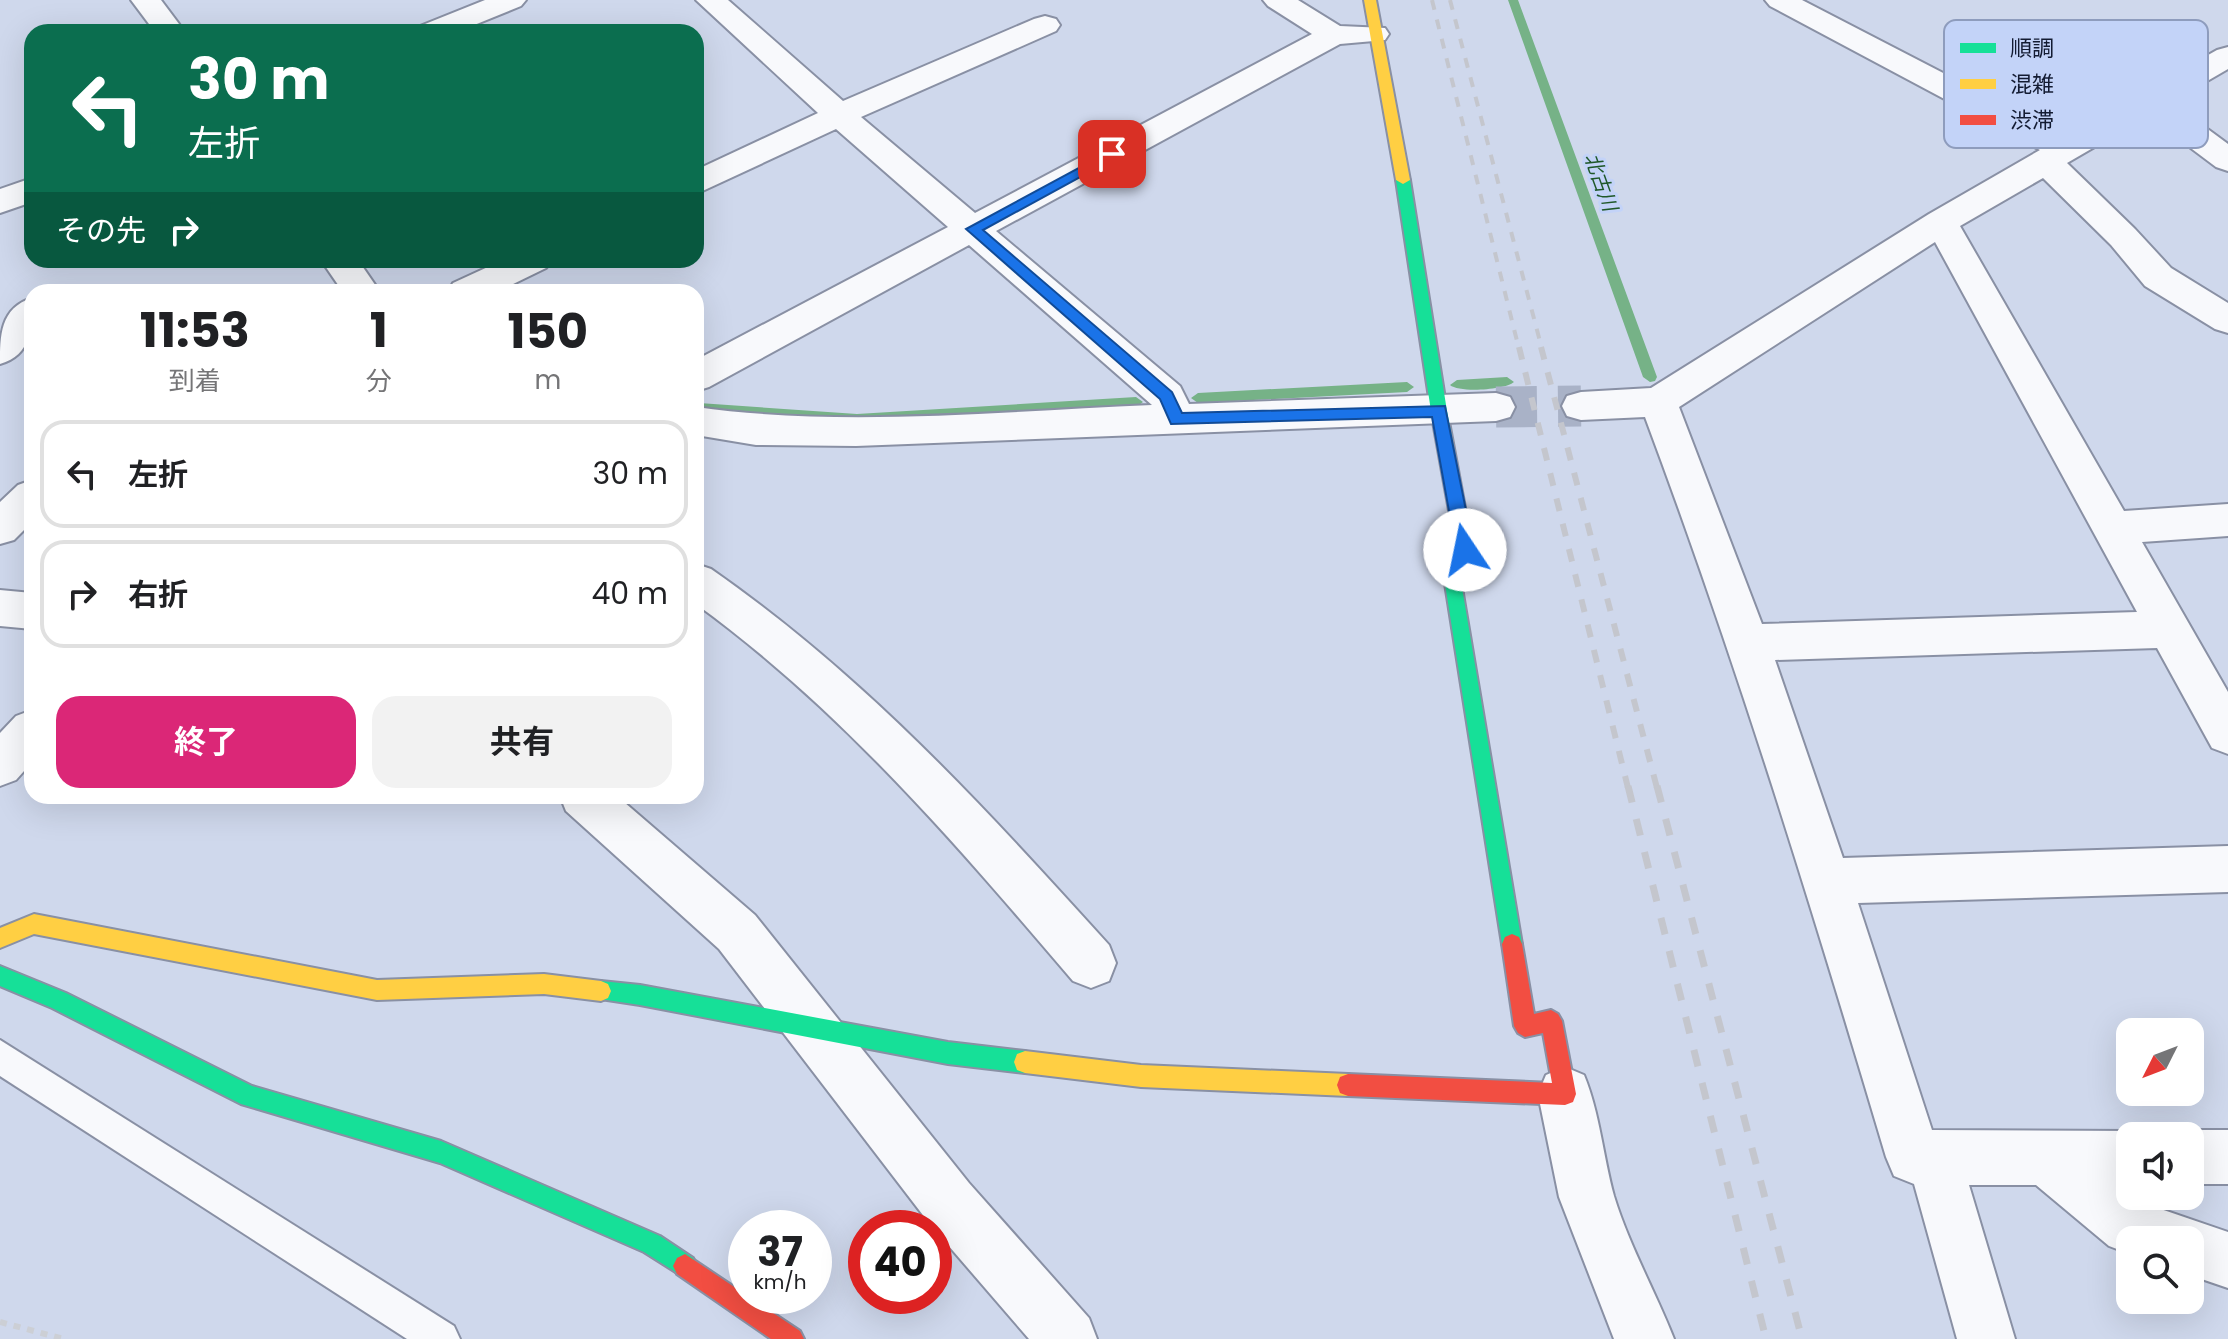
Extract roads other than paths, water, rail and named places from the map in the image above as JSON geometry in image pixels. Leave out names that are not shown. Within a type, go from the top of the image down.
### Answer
[{"type":"street","points":[[146,0],[164,24]]},
{"type":"street","points":[[451,24],[511,0]]},
{"type":"street","points":[[711,0],[839,115],[1167,396],[1176,419]]},
{"type":"street","points":[[1278,0],[1334,35]]},
{"type":"street","points":[[1370,0],[1465,550],[1448,552],[1525,1026],[1551,1021],[1587,1197],[1629,1308],[1645,1339]]},
{"type":"street","points":[[1780,0],[1944,93]]},
{"type":"street","points":[[704,179],[839,115],[1045,25]]},
{"type":"street","points":[[704,373],[1334,35],[1374,34]]},
{"type":"street","points":[[2208,68],[2228,56]]},
{"type":"street","points":[[2208,145],[2228,160]]},
{"type":"street","points":[[2041,148],[2057,157],[2158,277],[2228,320]]},
{"type":"street","points":[[1581,406],[1658,402],[1941,222],[2072,148]]},
{"type":"street","points":[[0,202],[24,192]]},
{"type":"street","points":[[1941,222],[2228,734]]},
{"type":"street","points":[[483,284],[517,268]]},
{"type":"street","points":[[0,309],[24,310]]},
{"type":"street","points":[[0,351],[24,321]]},
{"type":"street","points":[[1658,402],[1714,543],[1829,881],[1913,1157],[2116,1158]]},
{"type":"street","points":[[704,422],[756,430],[856,431],[1496,407]]},
{"type":"street","points":[[704,444],[856,431]]},
{"type":"street","points":[[0,528],[24,504]]},
{"type":"street","points":[[2112,528],[2228,520]]},
{"type":"street","points":[[704,586],[740,610],[831,684],[981,838],[1091,963]]},
{"type":"street","points":[[0,608],[24,610]]},
{"type":"street","points":[[1748,643],[2169,629]]},
{"type":"street","points":[[0,765],[24,739]]},
{"type":"street","points":[[592,804],[737,932],[949,1203],[1068,1339]]},
{"type":"street","points":[[1829,881],[2228,869]]},
{"type":"street","points":[[0,938],[34,924],[377,990],[544,984],[640,995],[948,1053],[1141,1076],[1565,1094]]},
{"type":"street","points":[[0,976],[59,1000],[249,1096],[441,1152],[652,1244],[792,1339]]},
{"type":"street","points":[[2204,1157],[2228,1157]]},
{"type":"street","points":[[1934,1158],[1986,1339]]},
{"type":"street","points":[[2046,1158],[2129,1226]]},
{"type":"street","points":[[2204,1252],[2228,1260]]},
{"type":"lane","points":[[0,1057],[441,1339]]},
{"type":"waterway","name":"北古川","points":[[1513,0],[1650,377]]},
{"type":"waterway","points":[[1457,385],[1507,382]]},
{"type":"waterway","points":[[1198,398],[1407,387]]},
{"type":"waterway","points":[[704,408],[857,419],[1136,402]]},
{"type":"tunnel","points":[[1496,407],[1581,406]]},
{"type":"railway","points":[[1432,0],[1519,349]]},
{"type":"railway","points":[[1450,0],[1542,349]]},
{"type":"railway","points":[[1519,347],[1628,788]]},
{"type":"railway","points":[[1541,347],[1657,788]]},
{"type":"railway","points":[[1628,786],[1766,1339]]},
{"type":"railway","points":[[1657,786],[1802,1339]]}]
